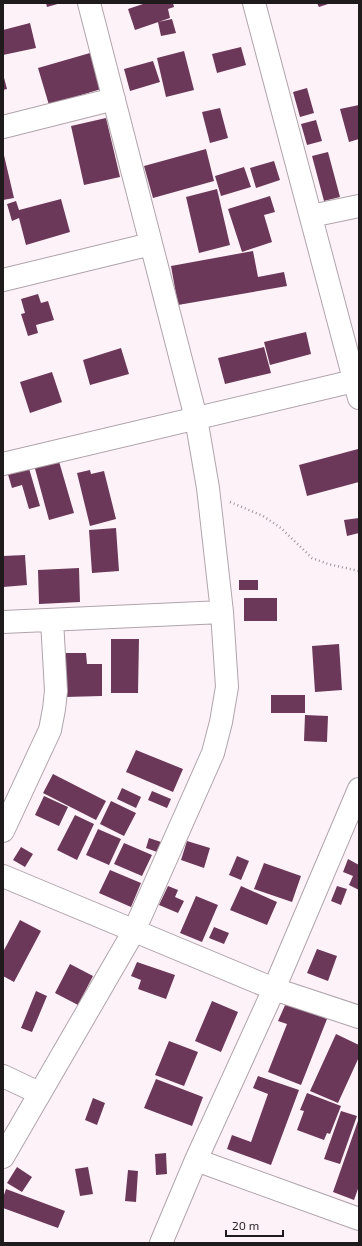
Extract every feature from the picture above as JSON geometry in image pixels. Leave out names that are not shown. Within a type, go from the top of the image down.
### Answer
[{"type":"street","points":[[3,1156],[134,931],[213,753],[228,687],[222,612],[208,488],[196,418],[89,3]]},
{"type":"street","points":[[3,464],[196,418],[357,389],[254,3]]},
{"type":"street","points":[[3,127],[114,99]]},
{"type":"street","points":[[311,216],[359,206]]},
{"type":"street","points":[[3,280],[151,244]]},
{"type":"street","points":[[3,622],[222,612]]},
{"type":"street","points":[[3,831],[50,730],[56,691],[52,620]]},
{"type":"street","points":[[161,1243],[196,1160],[274,988],[359,789]]},
{"type":"street","points":[[3,876],[274,988],[359,1017]]},
{"type":"street","points":[[3,1076],[39,1093]]},
{"type":"street","points":[[196,1160],[359,1219]]},
{"type":"path","points":[[208,488],[233,505],[263,516],[281,528],[312,558],[328,564],[359,571]]},
{"type":"building","points":[[46,3],[61,3],[47,7]]},
{"type":"building","points":[[146,3],[173,3],[174,7],[168,9],[170,18],[135,30],[128,9]]},
{"type":"building","points":[[317,3],[331,3],[319,7]]},
{"type":"building","points":[[172,19],[176,33],[161,36],[158,22]]},
{"type":"building","points":[[30,23],[36,48],[3,55],[3,30]]},
{"type":"building","points":[[241,47],[246,65],[217,73],[212,54]]},
{"type":"building","points":[[184,51],[194,90],[166,97],[157,58]]},
{"type":"building","points":[[90,53],[101,89],[49,105],[38,68]]},
{"type":"building","points":[[153,61],[160,82],[130,91],[124,69]]},
{"type":"building","points":[[3,74],[7,89],[3,90]]},
{"type":"building","points":[[307,88],[314,113],[300,117],[293,92]]},
{"type":"building","points":[[359,105],[359,139],[349,142],[340,109]]},
{"type":"building","points":[[220,108],[228,138],[210,143],[202,112]]},
{"type":"building","points":[[106,118],[120,177],[84,185],[71,126]]},
{"type":"building","points":[[316,120],[322,141],[307,145],[301,124]]},
{"type":"building","points":[[206,149],[214,181],[153,198],[144,166]]},
{"type":"building","points":[[3,151],[14,198],[3,200]]},
{"type":"building","points":[[328,152],[340,197],[324,201],[312,156]]},
{"type":"building","points":[[274,161],[280,180],[256,188],[250,168]]},
{"type":"building","points":[[244,167],[251,187],[221,196],[215,176]]},
{"type":"building","points":[[217,189],[230,245],[199,253],[186,197]]},
{"type":"building","points":[[270,196],[275,212],[264,215],[272,242],[242,252],[228,209]]},
{"type":"building","points":[[61,199],[70,232],[26,245],[19,218],[12,221],[7,204],[16,201],[19,210]]},
{"type":"building","points":[[253,251],[258,277],[284,272],[287,286],[178,305],[171,266]]},
{"type":"building","points":[[38,294],[41,303],[48,301],[54,320],[36,325],[38,333],[28,336],[21,314],[25,313],[21,299]]},
{"type":"building","points":[[306,332],[311,354],[270,365],[264,342]]},
{"type":"building","points":[[264,347],[271,373],[225,384],[218,358]]},
{"type":"building","points":[[121,348],[129,374],[90,385],[83,360]]},
{"type":"building","points":[[52,372],[62,402],[30,413],[20,382]]},
{"type":"building","points":[[358,449],[359,482],[307,496],[299,465]]},
{"type":"building","points":[[58,458],[74,513],[49,520],[34,465]]},
{"type":"building","points":[[28,465],[40,506],[29,509],[22,485],[12,488],[7,471]]},
{"type":"building","points":[[90,470],[91,474],[104,471],[116,519],[90,526],[77,473]]},
{"type":"building","points":[[359,518],[359,533],[347,536],[344,520]]},
{"type":"building","points":[[116,528],[119,571],[92,573],[89,530]]},
{"type":"building","points":[[25,555],[27,585],[3,587],[3,556]]},
{"type":"building","points":[[79,568],[80,602],[39,604],[38,570]]},
{"type":"building","points":[[239,580],[258,580],[258,590],[239,590]]},
{"type":"building","points":[[244,598],[277,598],[277,621],[244,621]]},
{"type":"building","points":[[111,639],[139,639],[138,693],[111,693]]},
{"type":"building","points":[[339,644],[342,690],[315,692],[312,646]]},
{"type":"building","points":[[66,653],[86,653],[87,664],[102,664],[102,696],[65,697]]},
{"type":"building","points":[[271,695],[305,695],[305,713],[271,713]]},
{"type":"building","points":[[305,715],[328,716],[327,742],[304,741]]},
{"type":"building","points":[[136,750],[183,769],[173,792],[126,772]]},
{"type":"building","points":[[53,774],[106,801],[96,820],[43,793]]},
{"type":"building","points":[[122,788],[141,797],[136,808],[117,799]]},
{"type":"building","points":[[152,791],[171,799],[167,808],[148,800]]},
{"type":"building","points":[[44,796],[68,807],[59,826],[35,815]]},
{"type":"building","points":[[111,801],[136,813],[124,836],[100,824]]},
{"type":"building","points":[[75,815],[94,824],[77,860],[57,850]]},
{"type":"building","points":[[98,829],[121,839],[109,865],[86,855]]},
{"type":"building","points":[[149,838],[161,842],[157,852],[146,848]]},
{"type":"building","points":[[187,841],[210,848],[204,868],[181,860]]},
{"type":"building","points":[[124,843],[152,855],[142,876],[114,864]]},
{"type":"building","points":[[21,847],[33,854],[25,867],[13,860]]},
{"type":"building","points":[[237,856],[249,861],[241,880],[229,875]]},
{"type":"building","points":[[348,859],[359,865],[359,890],[349,885],[353,876],[343,872]]},
{"type":"building","points":[[264,863],[301,876],[292,902],[254,889]]},
{"type":"building","points":[[110,870],[141,883],[131,907],[99,893]]},
{"type":"building","points":[[168,886],[178,890],[175,897],[184,901],[178,913],[159,905]]},
{"type":"building","points":[[241,886],[277,902],[267,925],[230,910]]},
{"type":"building","points":[[337,886],[347,889],[341,905],[331,901]]},
{"type":"building","points":[[196,896],[218,905],[202,942],[180,933]]},
{"type":"building","points":[[20,920],[41,931],[14,982],[3,976],[3,952]]},
{"type":"building","points":[[214,927],[229,933],[224,944],[209,938]]},
{"type":"building","points":[[317,949],[337,956],[328,981],[307,973]]},
{"type":"building","points":[[137,962],[175,975],[166,999],[138,989],[141,980],[131,976]]},
{"type":"building","points":[[70,964],[93,976],[78,1005],[55,993]]},
{"type":"building","points":[[36,991],[47,996],[32,1032],[21,1028]]},
{"type":"building","points":[[212,1001],[238,1012],[221,1052],[195,1041]]},
{"type":"building","points":[[286,1003],[327,1019],[301,1085],[268,1072],[287,1024],[278,1021]]},
{"type":"building","points":[[336,1034],[359,1045],[359,1057],[338,1103],[310,1091]]},
{"type":"building","points":[[169,1041],[198,1052],[184,1086],[155,1075]]},
{"type":"building","points":[[258,1076],[299,1090],[271,1165],[227,1149],[232,1135],[251,1142],[268,1094],[253,1088]]},
{"type":"building","points":[[156,1079],[203,1097],[192,1126],[144,1108]]},
{"type":"building","points":[[307,1093],[341,1106],[330,1134],[327,1133],[324,1140],[297,1130],[304,1111],[300,1110]]},
{"type":"building","points":[[93,1098],[105,1103],[97,1125],[85,1120]]},
{"type":"building","points":[[341,1111],[357,1116],[340,1164],[324,1159]]},
{"type":"building","points":[[359,1118],[359,1186],[354,1200],[333,1192]]},
{"type":"building","points":[[166,1153],[167,1174],[156,1175],[155,1154]]},
{"type":"building","points":[[17,1167],[32,1177],[22,1192],[7,1183]]},
{"type":"building","points":[[88,1167],[93,1194],[80,1196],[75,1169]]},
{"type":"building","points":[[128,1170],[138,1171],[136,1202],[125,1201]]},
{"type":"building","points":[[6,1189],[65,1211],[58,1228],[3,1208],[3,1198]]}]
